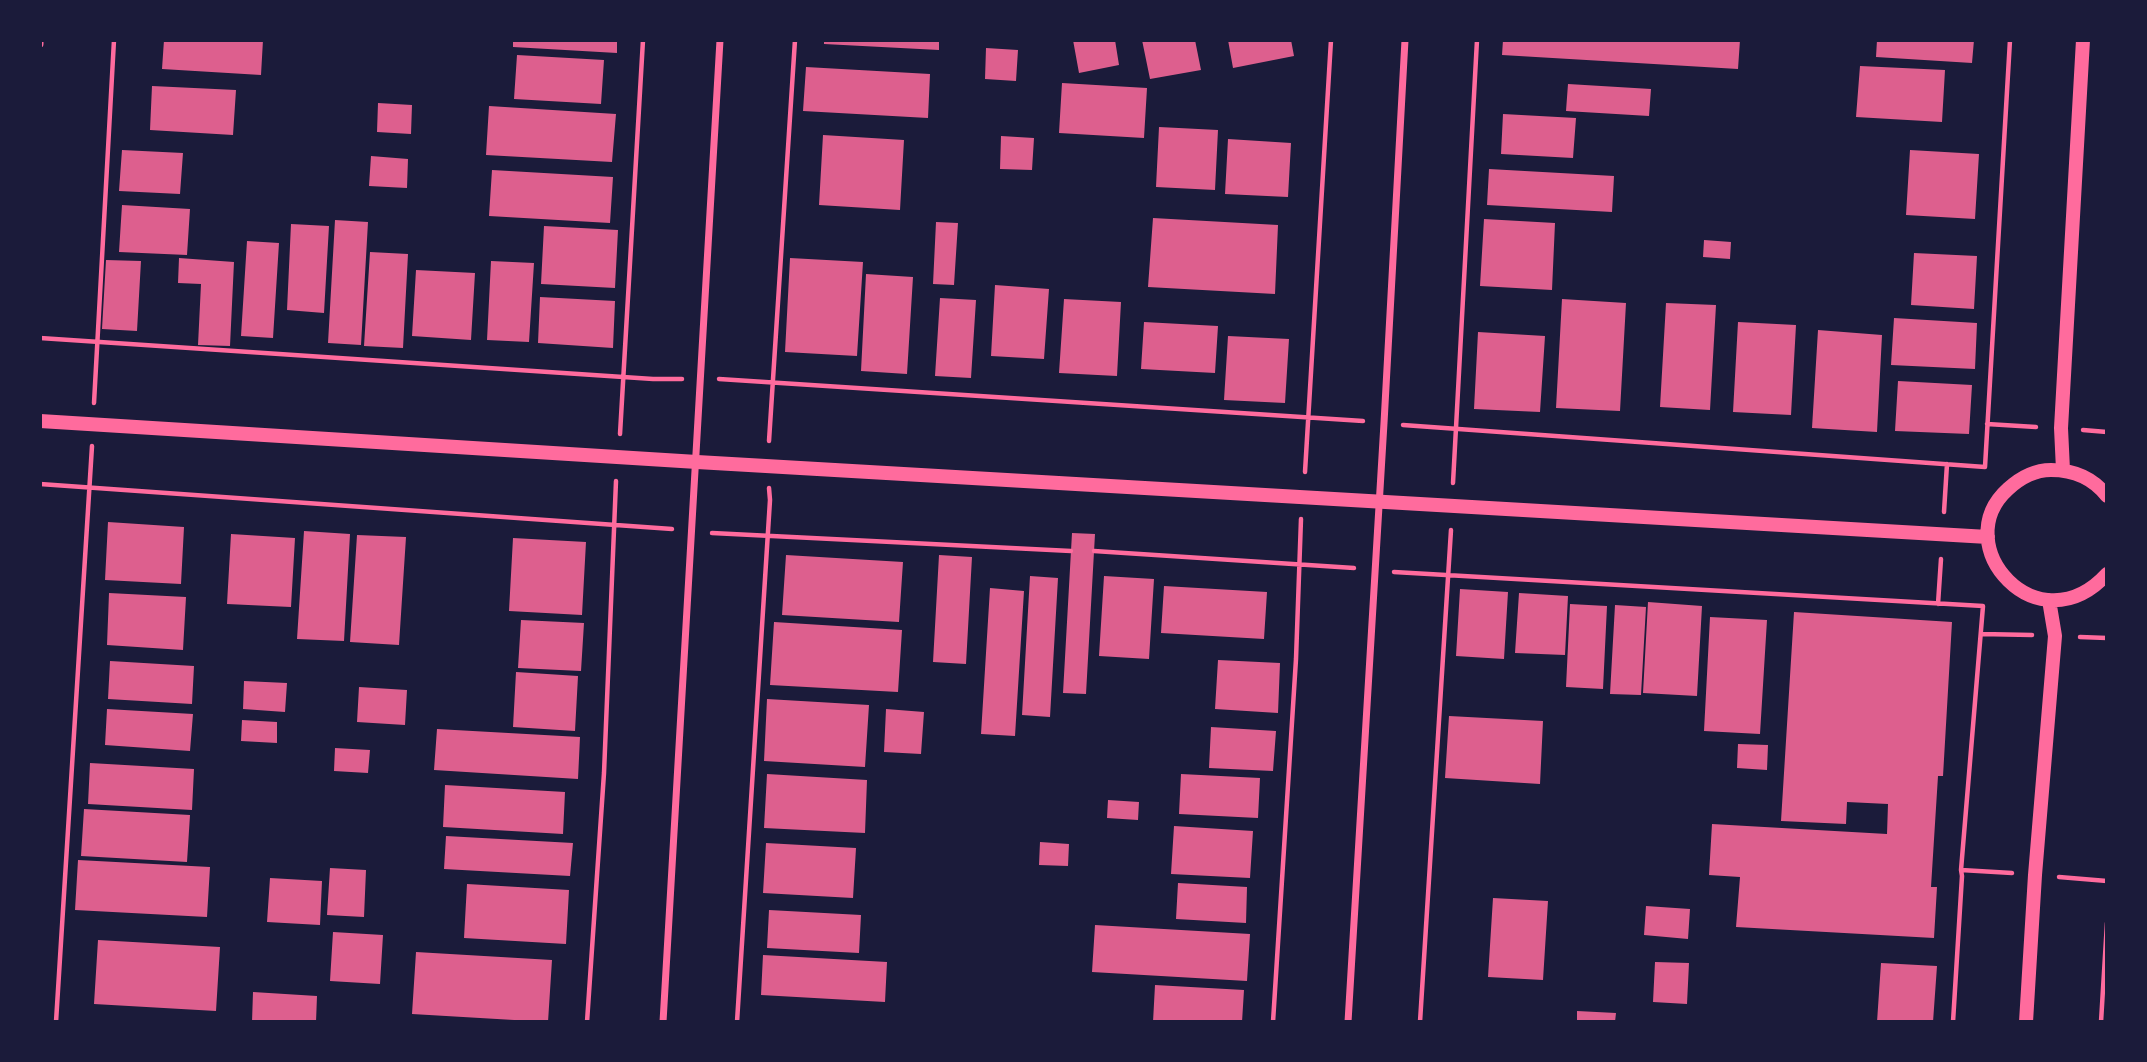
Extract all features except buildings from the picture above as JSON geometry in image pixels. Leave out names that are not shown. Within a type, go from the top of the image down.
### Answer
[{"type":"main road","points":[[2063,470],[2061,428],[2083,40]]},
{"type":"main road","points":[[40,421],[1988,537]]},
{"type":"main road","points":[[2107,496],[2077,474],[2063,470],[2046,470],[2031,474],[2004,492],[1995,505],[1988,537],[1991,556],[2000,573],[2013,587],[2030,596],[2049,600],[2071,598],[2091,589],[2107,574]]},
{"type":"main road","points":[[2026,1022],[2035,875],[2056,636],[2049,600]]},
{"type":"street","points":[[663,1022],[720,40]]},
{"type":"street","points":[[1348,1022],[1405,40]]},
{"type":"path","points":[[56,1022],[90,488],[114,40]]},
{"type":"path","points":[[587,1022],[604,774],[614,524],[643,40]]},
{"type":"path","points":[[737,1022],[770,500],[767,466],[795,40]]},
{"type":"path","points":[[1273,1022],[1331,40]]},
{"type":"path","points":[[1420,1022],[1457,427],[1477,40]]},
{"type":"path","points":[[40,338],[623,377],[774,381],[1457,427],[1985,467],[2010,40]]},
{"type":"path","points":[[40,484],[614,524],[693,532],[1071,551]]},
{"type":"path","points":[[1094,551],[1983,606],[1961,870],[1953,1022]]},
{"type":"path","points":[[2101,1022],[2107,923]]}]
